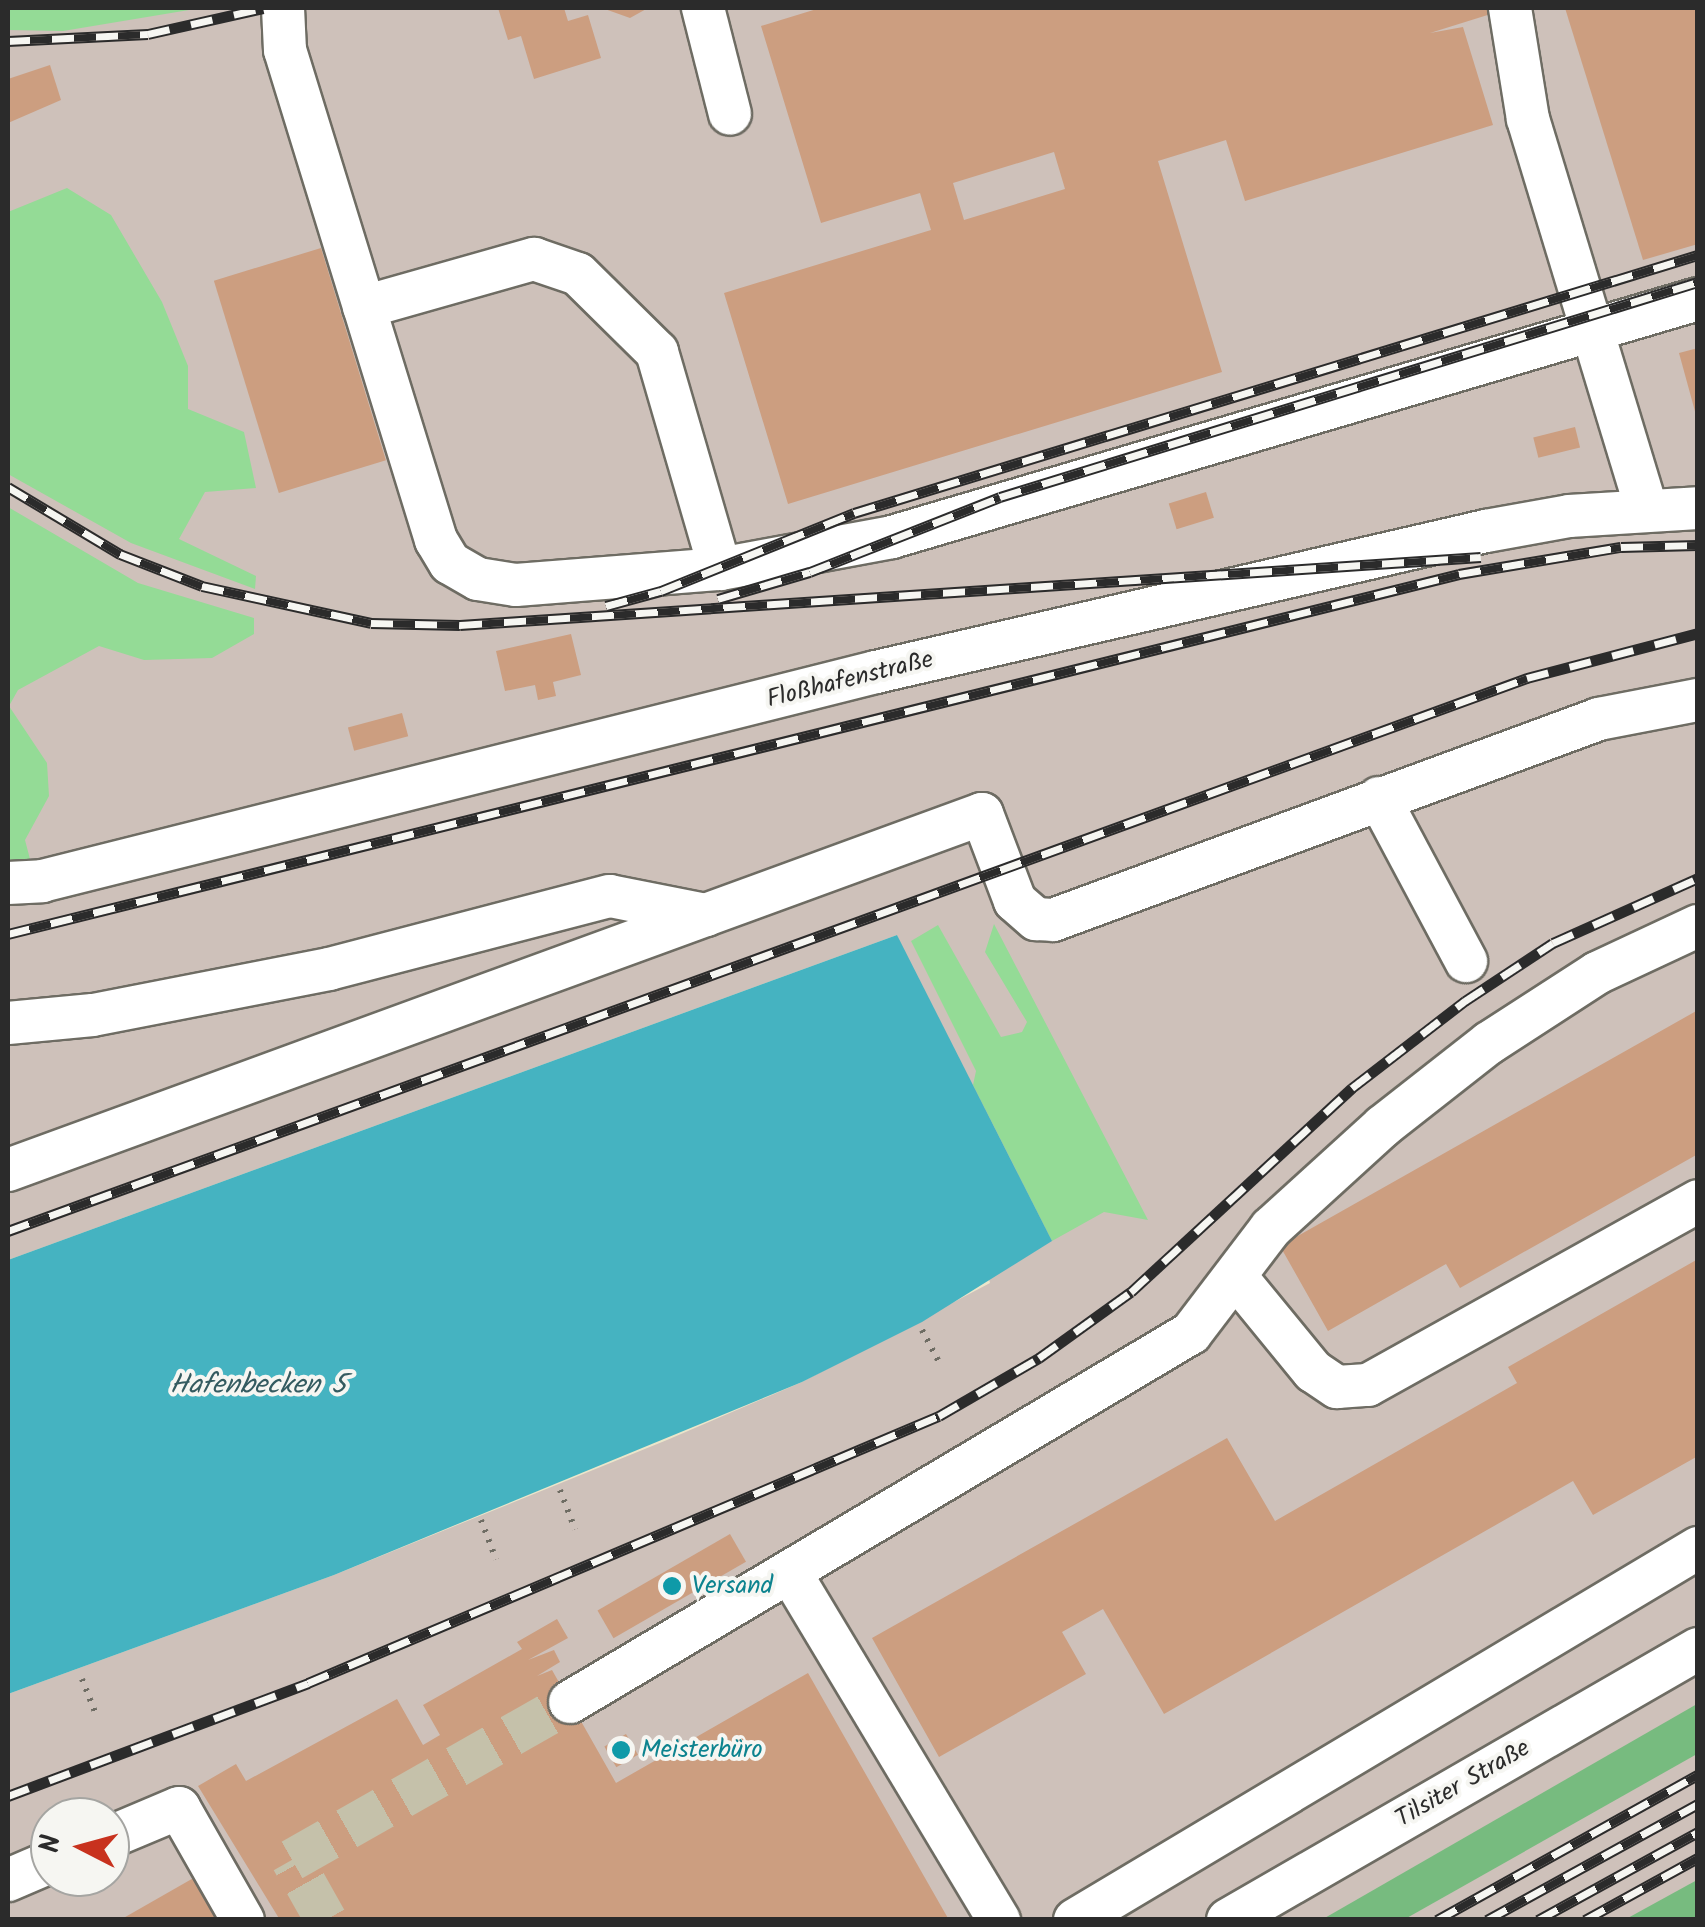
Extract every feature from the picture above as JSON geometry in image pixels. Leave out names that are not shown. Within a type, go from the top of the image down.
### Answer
[{"type":"street","points":[[283,8],[285,50],[436,540],[450,563],[478,580],[516,585],[720,569],[1003,508],[1589,326],[1698,298]]},
{"type":"street","points":[[702,8],[730,114]]},
{"type":"street","points":[[1510,8],[1528,119],[1646,508]]},
{"type":"street","points":[[364,307],[534,259],[578,274],[657,352],[704,494],[720,569]]},
{"type":"street","name":"Floßhafenstraße","points":[[8,882],[42,881],[876,672],[1486,532],[1646,508],[1698,508]]},
{"type":"street","points":[[8,1170],[982,814],[1015,901],[1036,918],[1053,920],[1599,719],[1698,700]]},
{"type":"street","points":[[1378,798],[1466,962]]},
{"type":"street","points":[[8,1022],[93,1015],[329,969],[610,896],[708,915]]},
{"type":"street","points":[[570,1702],[1191,1333],[1285,1216],[1489,1043],[1597,973],[1698,926]]},
{"type":"street","points":[[1236,1277],[1314,1371],[1337,1388],[1368,1385],[1698,1201]]},
{"type":"street","points":[[1075,1920],[1698,1548]]},
{"type":"street","points":[[791,1574],[999,1920]]},
{"type":"street","name":"Tilsiter Straße","points":[[1228,1920],[1698,1650]]},
{"type":"street","points":[[130,1829],[179,1808],[243,1920]]},
{"type":"path","points":[[922,1330],[940,1364]]},
{"type":"path","points":[[560,1490],[575,1529]]},
{"type":"path","points":[[481,1520],[496,1559]]},
{"type":"path","points":[[82,1679],[97,1718]]},
{"type":"shaded area","points":[[8,8],[1697,8],[1697,1919],[8,1919],[8,1694],[334,1575],[667,1440],[802,1382],[990,1283],[897,935],[8,1260]]},
{"type":"green space","points":[[8,8],[201,8],[63,31],[8,30]]},
{"type":"green space","points":[[67,188],[111,215],[162,302],[188,366],[188,409],[244,432],[256,488],[205,492],[179,539],[256,576],[255,589],[131,543],[8,474],[8,212]]},
{"type":"green space","points":[[8,507],[138,583],[254,618],[254,634],[212,658],[144,660],[99,646],[18,690],[9,706],[47,763],[49,796],[25,840],[31,863],[8,861]]},
{"type":"green space","points":[[994,924],[1148,1220],[1104,1212],[1052,1241],[973,1085],[976,1071],[911,941],[938,925],[1001,1037],[1022,1032],[1027,1022],[985,952]]},
{"type":"green space","points":[[1697,1704],[1697,1754],[1405,1919],[1323,1919]]},
{"type":"green space","points":[[1697,1880],[1697,1919],[1626,1919]]},
{"type":"water","name":"Hafenbecken 5","points":[[897,935],[1052,1241],[922,1322],[802,1382],[334,1575],[8,1694],[8,1260]]},
{"type":"building","points":[[498,8],[564,8],[568,21],[588,15],[601,58],[534,79],[521,36],[508,40]]},
{"type":"building","points":[[602,8],[648,8],[630,18]]},
{"type":"building","points":[[820,8],[1510,8],[1430,33],[1463,27],[1493,125],[1245,201],[1226,140],[1158,161],[1222,372],[788,504],[724,293],[931,230],[920,193],[821,223],[761,26]],"holes":[[[1054,152],[1065,189],[964,220],[953,183]]]},
{"type":"building","points":[[1565,8],[1698,8],[1698,244],[1643,260]]},
{"type":"building","points":[[50,65],[61,100],[8,123],[8,79]]},
{"type":"building","points":[[321,248],[386,460],[279,493],[214,281]]},
{"type":"building","points":[[1698,348],[1698,415],[1696,415],[1679,353]]},
{"type":"building","points":[[1575,427],[1580,447],[1538,458],[1533,437]]},
{"type":"building","points":[[1206,492],[1214,518],[1177,529],[1169,503]]},
{"type":"building","points":[[571,634],[581,675],[553,682],[556,696],[538,700],[535,685],[505,691],[496,651]]},
{"type":"building","points":[[402,713],[408,736],[354,751],[348,727]]},
{"type":"building","points":[[1698,1010],[1698,1154],[1460,1288],[1446,1264],[1328,1331],[1280,1246]]},
{"type":"building","points":[[1698,1259],[1698,1456],[1593,1515],[1573,1481],[1164,1714],[1103,1609],[1062,1632],[1086,1674],[939,1757],[872,1638],[1227,1438],[1275,1521],[1517,1383],[1508,1367]]},
{"type":"building","name":"Versand","points":[[730,1534],[746,1562],[613,1638],[597,1610]]},
{"type":"building","points":[[557,1619],[568,1638],[528,1660],[554,1650],[560,1662],[537,1676],[552,1670],[616,1783],[808,1673],[949,1920],[280,1920],[198,1786],[236,1764],[246,1781],[397,1699],[423,1745],[440,1735],[423,1705],[522,1649],[517,1642]]},
{"type":"building","name":"Meisterbüro","points":[[626,1734],[638,1755],[616,1767],[604,1746]]},
{"type":"building","points":[[197,1876],[222,1920],[120,1920]]},
{"type":"tunnel","points":[[326,1920],[292,1860],[570,1702]]},
{"type":"railway","points":[[8,41],[148,34],[263,8]]},
{"type":"railway","points":[[606,606],[661,591],[854,513],[1698,255]]},
{"type":"railway","points":[[718,599],[810,572],[1000,497],[1698,282]]},
{"type":"railway","points":[[8,487],[120,554],[202,586],[371,623],[460,625],[1481,557]]},
{"type":"railway","points":[[8,934],[1459,574],[1621,547],[1698,545]]},
{"type":"railway","points":[[8,1231],[1527,678],[1698,633]]},
{"type":"railway","points":[[8,1796],[308,1683],[939,1416],[1039,1358],[1131,1292],[1352,1088],[1465,1001],[1553,943],[1698,878]]},
{"type":"railway","points":[[1437,1920],[1698,1775]]},
{"type":"railway","points":[[1487,1920],[1698,1804]]},
{"type":"railway","points":[[1538,1920],[1698,1832]]},
{"type":"railway","points":[[1585,1920],[1698,1858]]},
{"type":"place","name":"Versand","points":[[672,1586]]},
{"type":"place","name":"Meisterbüro","points":[[621,1750]]}]
